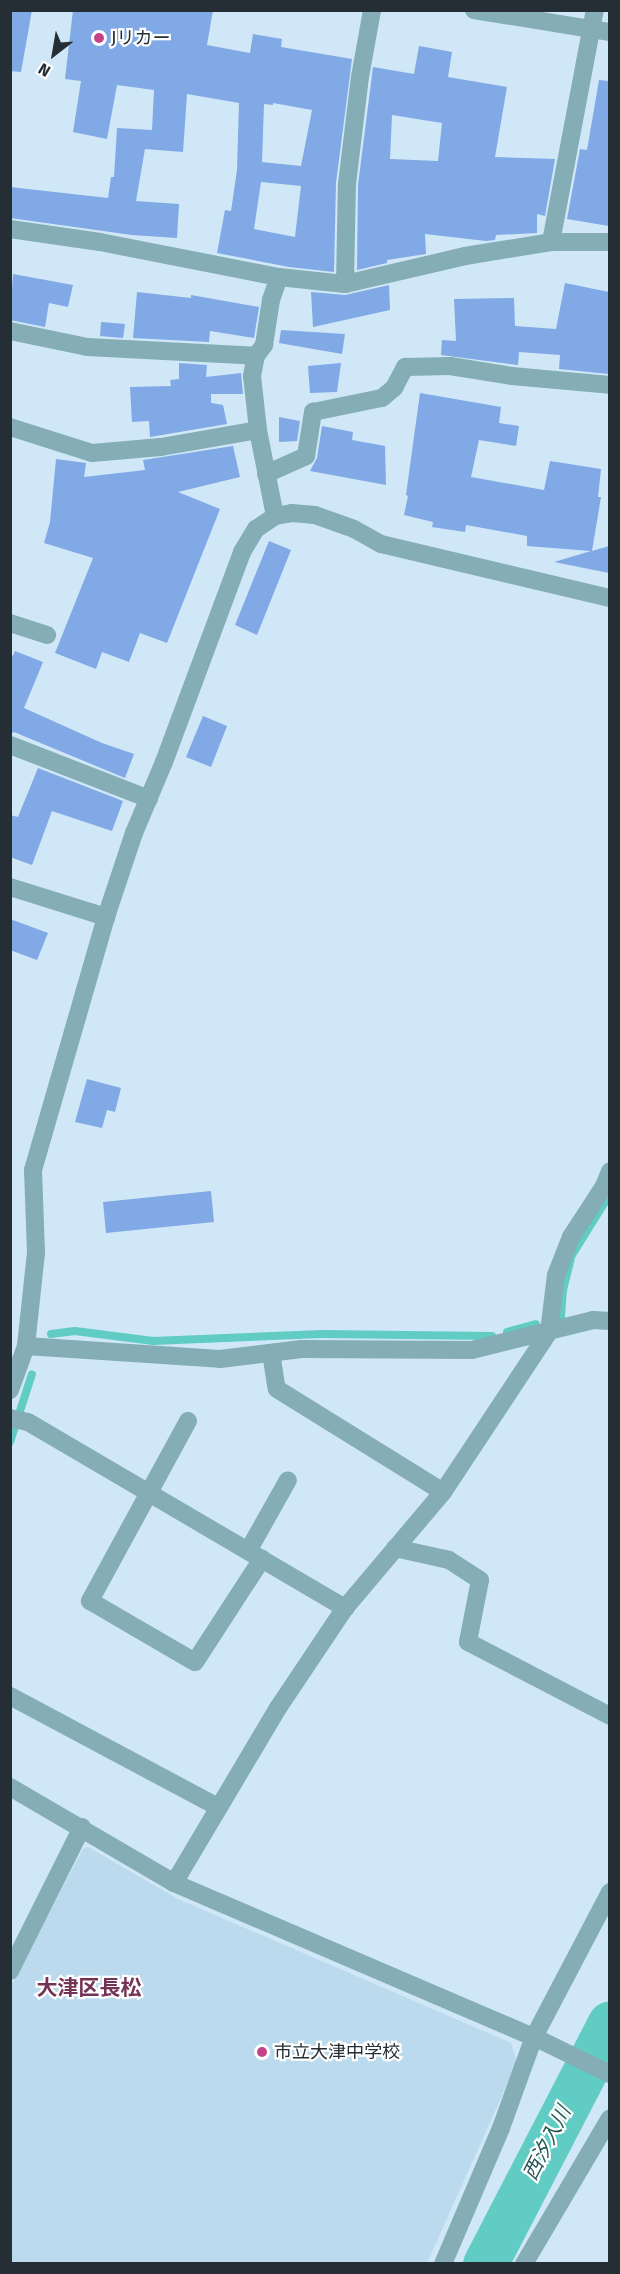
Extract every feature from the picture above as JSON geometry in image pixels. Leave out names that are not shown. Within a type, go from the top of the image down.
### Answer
[{"type":"street","points":[[345,284],[347,184],[360,77],[372,10]]},
{"type":"street","points":[[474,10],[601,31]]},
{"type":"street","points":[[551,242],[601,31],[595,10]]},
{"type":"street","points":[[10,229],[100,242],[279,277],[345,284],[465,256],[551,242],[609,242]]},
{"type":"street","points":[[275,516],[258,430],[252,376],[256,356],[264,345],[271,300],[279,277]]},
{"type":"street","points":[[10,331],[87,347],[256,356]]},
{"type":"street","points":[[266,474],[306,456],[312,412],[382,398],[394,388],[405,368],[450,366],[512,376],[609,385]]},
{"type":"street","points":[[10,427],[92,453],[161,447],[258,430]]},
{"type":"street","points":[[10,1390],[26,1346],[36,1252],[33,1170],[106,917],[134,833],[149,799],[242,552],[256,529],[275,516],[292,513],[315,515],[354,529],[381,544],[609,598]]},
{"type":"street","points":[[10,623],[47,635]]},
{"type":"street","points":[[10,745],[149,799]]},
{"type":"street","points":[[10,887],[106,917]]},
{"type":"street","points":[[174,1883],[278,1708],[345,1608],[443,1492],[549,1332],[556,1275],[571,1238],[604,1186],[609,1171]]},
{"type":"street","points":[[26,1346],[220,1359],[301,1349],[472,1350],[593,1320],[609,1321]]},
{"type":"street","points":[[271,1353],[277,1389],[443,1492]]},
{"type":"street","points":[[19,1420],[148,1492],[345,1608]]},
{"type":"street","points":[[188,1421],[90,1601],[195,1662],[255,1555],[288,1480]]},
{"type":"street","points":[[395,1548],[449,1560],[480,1580],[468,1641],[609,1716]]},
{"type":"street","points":[[10,1696],[218,1807]]},
{"type":"street","points":[[10,1787],[82,1827],[174,1883],[534,2037],[609,2074]]},
{"type":"street","points":[[10,1971],[82,1827]]},
{"type":"street","points":[[443,2264],[501,2128],[534,2037],[609,1892]]},
{"type":"street","points":[[524,2264],[609,2118]]},
{"type":"shaded area","name":"市立大津中学校","points":[[88,1847],[178,1899],[511,2043],[517,2062],[427,2263],[11,2263],[10,1988],[83,1849]]},
{"type":"building","points":[[10,10],[32,10],[21,72],[10,71]]},
{"type":"building","points":[[73,10],[213,10],[207,45],[250,53],[253,34],[282,39],[281,47],[352,59],[336,183],[334,272],[289,267],[217,253],[225,210],[231,211],[237,170],[239,103],[187,94],[183,152],[145,149],[136,201],[179,204],[177,238],[132,235],[10,218],[10,187],[108,198],[111,177],[114,177],[117,128],[152,130],[154,90],[117,85],[107,139],[73,132],[81,81],[65,79]],"holes":[[[273,103],[312,110],[301,166],[262,162],[264,104],[273,105]],[[261,182],[301,186],[295,237],[254,229]]]},
{"type":"building","points":[[419,46],[452,52],[448,77],[507,87],[495,157],[555,159],[545,216],[537,214],[537,233],[496,235],[495,240],[425,234],[426,254],[387,260],[387,263],[357,270],[358,185],[373,67],[414,74]],"holes":[[[392,115],[442,123],[438,161],[390,159]]]},
{"type":"building","points":[[599,80],[609,81],[609,226],[567,219],[580,149],[587,150]]},
{"type":"building","points":[[13,274],[73,285],[68,307],[49,303],[45,327],[10,320]]},
{"type":"building","points":[[565,283],[609,292],[609,374],[559,369],[560,355],[519,352],[518,365],[441,355],[442,340],[456,341],[454,299],[514,298],[515,326],[556,329]]},
{"type":"building","points":[[389,285],[390,310],[313,327],[311,292],[345,295]]},
{"type":"building","points":[[137,292],[191,298],[191,295],[259,307],[254,338],[210,331],[209,342],[133,338]]},
{"type":"building","points":[[101,322],[125,324],[123,338],[100,336]]},
{"type":"building","points":[[281,330],[345,334],[342,354],[279,343]]},
{"type":"building","points":[[179,363],[207,365],[206,377],[241,373],[243,394],[211,394],[211,403],[223,405],[227,424],[150,437],[149,421],[132,422],[130,387],[171,386],[170,380],[179,379]]},
{"type":"building","points":[[341,363],[337,392],[310,393],[308,366]]},
{"type":"building","points":[[420,393],[501,407],[499,423],[519,426],[516,446],[479,440],[471,477],[544,490],[550,461],[601,469],[598,497],[601,497],[592,551],[609,546],[609,573],[554,562],[591,551],[527,546],[527,536],[466,525],[465,532],[432,527],[433,522],[404,515]]},
{"type":"building","points":[[279,417],[300,421],[297,441],[279,442]]},
{"type":"building","points":[[322,426],[353,432],[352,440],[385,446],[386,485],[310,471],[317,458]]},
{"type":"building","points":[[233,446],[240,477],[178,492],[220,509],[167,643],[140,633],[129,662],[102,652],[96,669],[55,653],[93,558],[44,543],[50,522],[56,459],[86,463],[84,477],[145,470],[143,460]]},
{"type":"building","points":[[269,541],[291,550],[257,635],[235,625]]},
{"type":"building","points":[[15,651],[43,662],[24,708],[102,743],[134,754],[125,778],[14,732],[10,734],[10,661]]},
{"type":"building","points":[[203,716],[227,726],[211,767],[186,757]]},
{"type":"building","points":[[38,768],[123,801],[112,831],[52,811],[32,865],[10,857],[10,815],[18,817]]},
{"type":"building","points":[[10,919],[48,933],[37,960],[10,950]]},
{"type":"building","points":[[87,1079],[121,1088],[115,1112],[107,1110],[102,1128],[75,1122]]},
{"type":"building","points":[[211,1191],[214,1222],[106,1233],[103,1202]]},
{"type":"waterway","points":[[561,1317],[563,1290],[572,1255],[610,1194]]},
{"type":"waterway","points":[[507,1332],[536,1324]]},
{"type":"waterway","points":[[51,1334],[75,1331],[153,1341],[322,1334],[492,1336]]},
{"type":"waterway","points":[[10,1442],[32,1374]]},
{"type":"waterway","name":"西汐入川","points":[[485,2264],[610,2023]]},
{"type":"place","name":"Jリカー","points":[[99,38]]},
{"type":"place","name":"市立大津中学校","points":[[262,2052]]},
{"type":"district","name":"大津区長松","points":[[89,1988]]}]
